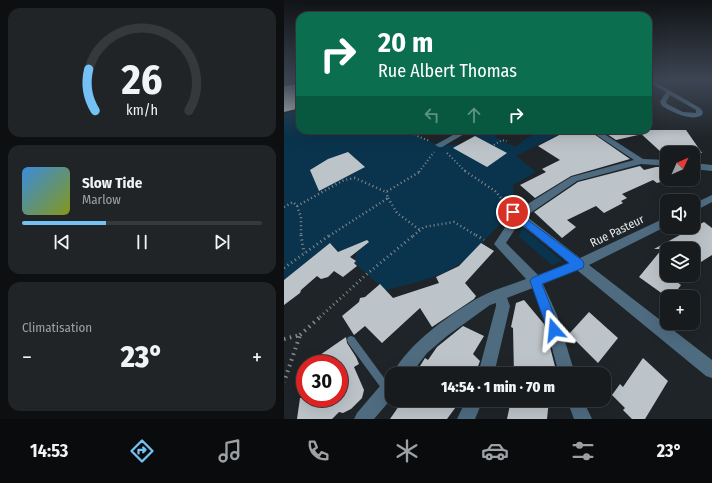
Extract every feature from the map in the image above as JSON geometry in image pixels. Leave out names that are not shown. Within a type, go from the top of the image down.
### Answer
[{"type":"street","points":[[664,100],[663,102],[664,105],[682,114],[699,115],[700,112],[698,109],[682,100]]},
{"type":"street","points":[[439,145],[460,134]]},
{"type":"street","points":[[600,134],[641,161]]},
{"type":"street","points":[[565,367],[550,315],[536,281],[500,244],[519,218],[574,179],[641,161],[660,162]]},
{"type":"street","points":[[700,167],[712,168]]},
{"type":"street","points":[[700,204],[712,198]]},
{"type":"street","points":[[519,218],[712,370]]},
{"type":"street","name":"Rue Pasteur","points":[[407,367],[422,348],[442,330],[485,301],[579,264],[660,224]]},
{"type":"street","points":[[488,367],[503,306],[500,295]]},
{"type":"street","points":[[363,419],[385,393]]},
{"type":"street","points":[[466,419],[472,407]]},
{"type":"street","points":[[578,407],[583,419]]},
{"type":"lane","points":[[351,340],[385,381]]},
{"type":"path","points":[[414,134],[439,145],[469,175],[495,191],[519,218]]},
{"type":"path","points":[[494,145],[502,140],[507,141]]},
{"type":"path","points":[[386,192],[422,170],[439,145]]},
{"type":"path","points":[[296,206],[344,180],[355,178],[386,192],[397,213],[420,230]]},
{"type":"path","points":[[284,268],[337,230],[388,198]]},
{"type":"path","points":[[284,207],[293,202],[301,212],[301,247],[304,253]]},
{"type":"path","points":[[284,339],[300,335],[367,274],[424,227],[454,222],[484,240]]},
{"type":"path","points":[[284,382],[300,335]]},
{"type":"shaded area","points":[[296,111],[296,134],[415,134],[436,144],[443,145],[465,142],[479,134],[500,134],[495,137],[515,147],[534,134],[559,134],[516,156],[536,172],[513,185],[516,209],[481,243],[494,251],[478,269],[465,260],[437,276],[385,290],[354,263],[356,262],[354,260],[356,258],[356,253],[360,250],[354,245],[340,253],[332,244],[329,244],[284,280],[284,114]]},
{"type":"shaded area","points":[[522,227],[562,261],[552,265],[519,237]]},
{"type":"building","points":[[284,100],[296,100],[296,109],[284,112]]},
{"type":"building","points":[[652,130],[686,130],[697,146],[660,146],[660,151],[641,134],[652,134]]},
{"type":"building","points":[[561,134],[594,134],[630,159],[571,176],[535,198],[520,185],[546,172],[542,169],[560,160],[538,146]]},
{"type":"building","points":[[607,134],[638,134],[616,140]]},
{"type":"building","points":[[475,136],[507,153],[487,167],[453,148]]},
{"type":"building","points":[[348,152],[365,167],[319,191],[310,170],[328,159]]},
{"type":"building","points":[[640,166],[644,170],[660,167],[660,182],[657,183],[653,180],[622,194],[627,198],[621,201],[623,203],[604,213],[596,206],[567,220],[576,227],[562,238],[534,212],[578,182]]},
{"type":"building","points":[[704,222],[712,228],[712,255],[700,263],[700,242],[667,242],[682,234],[700,234],[700,224]]},
{"type":"building","points":[[367,240],[369,242],[350,257],[356,261],[354,263],[357,266],[343,277],[334,271],[328,277],[321,279],[317,276],[301,290],[300,293],[284,305],[284,280],[330,243],[338,252]]},
{"type":"building","points":[[481,243],[494,251],[465,283],[476,296],[474,299],[432,327],[420,308],[382,343],[365,326],[354,335],[342,316],[359,302],[360,298],[365,297],[380,284],[393,298],[439,283],[436,277],[459,266]]},
{"type":"building","points":[[660,251],[660,282],[677,282],[681,285],[677,290],[660,290],[660,292],[639,277]]},
{"type":"building","points":[[524,300],[544,324],[555,367],[514,367],[513,328],[511,327],[516,303]]},
{"type":"building","points":[[589,312],[618,338],[598,363],[569,334]]},
{"type":"building","points":[[463,326],[484,336],[473,354],[480,361],[478,367],[419,367],[425,358],[428,360],[437,347]]},
{"type":"building","points":[[346,337],[347,343],[359,364],[354,367],[364,390],[362,398],[351,409],[343,413],[339,412],[332,419],[297,419],[299,407],[348,407],[348,355],[320,355]]},
{"type":"building","points":[[643,358],[668,381],[645,419],[632,419],[623,410],[625,408],[612,395],[620,384],[623,387]]},
{"type":"building","points":[[398,407],[456,407],[447,419],[390,419]]},
{"type":"building","points":[[510,407],[548,407],[547,419],[507,419]]},
{"type":"route","points":[[513,212],[579,264],[536,281],[550,315],[554,330]]}]
